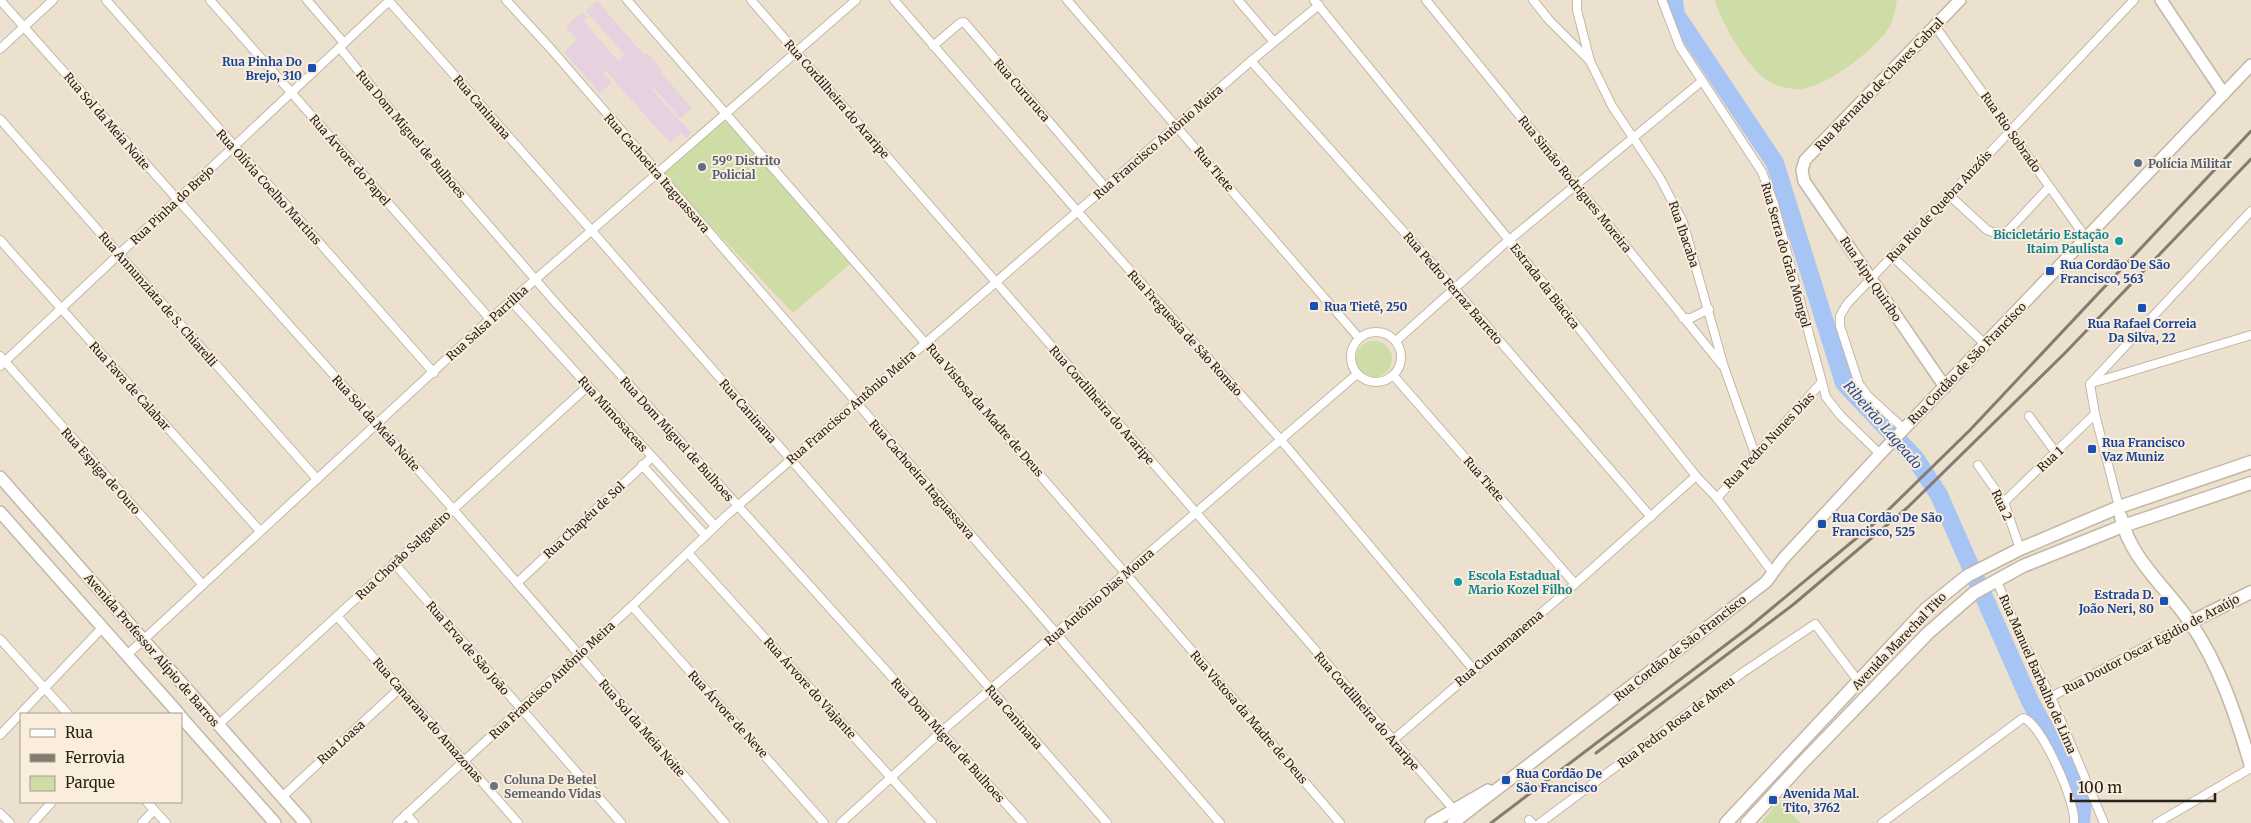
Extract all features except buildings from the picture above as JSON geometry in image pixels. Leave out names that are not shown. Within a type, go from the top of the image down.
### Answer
[{"type":"main road","name":"Avenida Marechal Tito","points":[[1726,823],[1925,610],[1967,576],[1982,566],[2119,507],[2251,462]]},
{"type":"main road","name":"Avenida Marechal Tito","points":[[1747,823],[1806,758],[1928,633],[1974,593],[1993,581],[2123,526],[2251,483]]},
{"type":"main road","points":[[2119,507],[2123,526],[2140,558],[2190,622],[2222,679],[2233,705],[2251,767]]},
{"type":"main road","name":"Rua Doutor Oscar Egidio de Araújo","points":[[2190,622],[2251,592]]},
{"type":"street","name":"Rua Sol da Meia Noite","points":[[0,0],[453,509],[725,823]]},
{"type":"street","points":[[0,49],[53,0]]},
{"type":"street","name":"Rua Olívia Coelho Martins","points":[[106,0],[233,147],[434,372]]},
{"type":"street","name":"Rua Árvore do Papel","points":[[210,0],[490,319]]},
{"type":"street","name":"Rua Dom Miguel de Bulhoes","points":[[307,0],[414,139],[535,280],[1023,823]]},
{"type":"street","name":"Rua Cachoeira Itaguassava","points":[[506,0],[1220,823]]},
{"type":"street","name":"Rua Vistosa da Madre de Deus","points":[[627,0],[926,342],[1340,823]]},
{"type":"street","name":"Rua Cordilheira do Araripe","points":[[751,0],[1456,817]]},
{"type":"street","name":"Rua Salsa Parrilha","points":[[127,655],[490,319],[856,0]]},
{"type":"street","name":"Rua Freguesia de São Romão","points":[[894,0],[1078,212],[1281,440],[1473,669]]},
{"type":"street","name":"Rua Tiete","points":[[1067,0],[1177,125],[1359,338]]},
{"type":"street","points":[[1238,0],[1274,42]]},
{"type":"street","name":"Rua Simão Rodrigues Moreira","points":[[1426,0],[1724,367]]},
{"type":"street","points":[[1533,0],[1566,38],[1590,61]]},
{"type":"street","name":"Rua Ibacaba","points":[[1577,0],[1577,10],[1590,61],[1612,106],[1670,195],[1683,222],[1709,308],[1724,367],[1755,454]]},
{"type":"street","name":"Rua Serra do Grão Mongol","points":[[1662,0],[1680,47],[1762,172],[1774,204],[1826,397],[1831,406],[1883,451]]},
{"type":"street","name":"Rua Bernardo de Chaves Cabral","points":[[1802,170],[1805,160],[1960,0]]},
{"type":"street","name":"Rua Rio de Quebra Anzóis","points":[[1902,431],[1859,384],[1840,326],[1840,316],[1847,304],[2134,0]]},
{"type":"street","points":[[2161,0],[2224,94]]},
{"type":"street","name":"Rua Pinha do Brejo","points":[[2,361],[119,255],[390,1]]},
{"type":"street","name":"Rua Caninana","points":[[390,1],[592,230],[1106,823]]},
{"type":"street","name":"Rua Francisco Antônio Meira","points":[[397,823],[632,606],[737,506],[1106,188],[1317,3]]},
{"type":"street","name":"Estrada da Biacica","points":[[1317,3],[1509,240],[1696,476],[1717,498],[1774,572]]},
{"type":"street","name":"Rua Cururuca","points":[[933,46],[960,23],[964,22],[1106,188]]},
{"type":"street","name":"Rua Rio Sobrado","points":[[1935,26],[2011,130],[2086,238]]},
{"type":"street","points":[[1566,38],[1582,31]]},
{"type":"street","name":"Rua Pedro Ferraz Barreto","points":[[1251,61],[1455,289],[1651,517]]},
{"type":"street","name":"Rua Cordão de São Francisco","points":[[1431,823],[1456,817],[1508,780],[1766,582],[1789,553],[1883,451],[2251,65]]},
{"type":"street","points":[[1396,341],[1509,240],[1577,185],[1632,136],[1702,81]]},
{"type":"street","name":"Rua Annunziata de S. Chiarelli","points":[[0,119],[317,479]]},
{"type":"street","name":"Rua Aipu Quiribo","points":[[1802,170],[1804,181],[1945,387]]},
{"type":"street","points":[[1949,196],[1987,230],[2000,235],[2010,229],[2049,187]]},
{"type":"street","points":[[2090,384],[2251,211]]},
{"type":"street","name":"Rua Fava de Calabar","points":[[0,240],[260,531]]},
{"type":"street","points":[[1892,256],[1985,344]]},
{"type":"street","name":"Rua Mimosaceas","points":[[511,301],[715,526]]},
{"type":"street","points":[[1683,318],[1690,318],[1709,308]]},
{"type":"street","points":[[1374,332],[1382,333],[1396,341],[1399,348],[1400,362],[1393,375],[1379,382],[1364,379],[1357,374],[1351,360],[1354,344],[1359,338],[1374,332]]},
{"type":"street","points":[[2090,384],[2251,335]]},
{"type":"street","name":"Rua Espiga de Ouro","points":[[2,361],[203,584]]},
{"type":"street","name":"Rua Antônio Dias Moura","points":[[842,823],[890,777],[990,689],[1057,634],[1357,374]]},
{"type":"street","name":"Rua Tiete","points":[[1393,375],[1576,584]]},
{"type":"street","name":"Rua Pedro Nunes Dias","points":[[1717,498],[1821,383]]},
{"type":"street","points":[[2090,384],[2095,414],[2119,507]]},
{"type":"street","name":"Rua Chorão Salgueiro","points":[[218,725],[588,386]]},
{"type":"street","name":"Rua 1","points":[[2004,502],[2095,414]]},
{"type":"street","points":[[2029,416],[2056,453]]},
{"type":"street","name":"Rua Chapéu de Sol","points":[[516,583],[652,457]]},
{"type":"street","name":"Rua Mimosaceas","points":[[642,465],[705,536]]},
{"type":"street","name":"Rua 2","points":[[1978,465],[2004,502],[2020,549]]},
{"type":"street","name":"Rua Curuamanema","points":[[1392,741],[1473,669],[1576,584],[1696,476]]},
{"type":"street","name":"Avenida Professor Alípio de Barros","points":[[0,477],[305,823]]},
{"type":"street","name":"Avenida Professor Alípio de Barros","points":[[0,512],[177,713]]},
{"type":"street","name":"Rua Árvore do Viajante","points":[[688,553],[932,823]]},
{"type":"street","name":"Rua Erva de São João","points":[[394,563],[621,823]]},
{"type":"street","name":"Rua Manuel Barbalho de Lima","points":[[1993,581],[2051,697],[2104,823]]},
{"type":"street","name":"Rua Árvore de Neve","points":[[632,606],[824,823]]},
{"type":"street","name":"Rua Canarana do Amazonas","points":[[337,616],[518,823]]},
{"type":"street","name":"Rua Doutor Oscar Egidio de Araújo","points":[[2051,697],[2190,622]]},
{"type":"street","name":"Rua Pedro Rosa de Abreu","points":[[1540,823],[1749,668],[1815,624],[1859,682]]},
{"type":"street","points":[[22,713],[102,628]]},
{"type":"street","points":[[0,639],[67,713]]},
{"type":"street","name":"Rua Loasa","points":[[282,797],[400,688]]},
{"type":"street","points":[[0,735],[20,715]]},
{"type":"street","name":"Avenida Professor Alípio de Barros","points":[[182,718],[275,823]]},
{"type":"street","points":[[1882,823],[2020,718],[2031,722],[2062,778],[2074,810],[2074,823]]},
{"type":"street","points":[[2157,823],[2251,767]]},
{"type":"street","points":[[32,823],[51,803]]},
{"type":"street","points":[[148,803],[166,823]]},
{"type":"street","points":[[142,823],[154,810]]},
{"type":"street","points":[[0,813],[10,823]]},
{"type":"street","points":[[406,814],[414,823]]},
{"type":"shaded area","points":[[597,1],[644,55],[647,53],[663,71],[661,73],[692,108],[680,118],[654,88],[652,90],[691,133],[686,138],[681,133],[670,143],[606,71],[603,73],[612,82],[600,93],[564,52],[577,40],[566,27],[583,13],[587,17],[583,21],[618,61],[625,55],[586,11]]},
{"type":"green space","points":[[1715,0],[1897,0],[1890,26],[1884,35],[1863,55],[1838,74],[1825,81],[1799,89],[1776,85],[1756,71],[1738,48]]},
{"type":"green space","points":[[725,119],[850,264],[793,313],[661,173]]},
{"type":"green space","points":[[1374,341],[1381,342],[1387,346],[1391,352],[1391,366],[1387,372],[1381,376],[1374,377],[1367,376],[1361,372],[1357,366],[1356,359],[1357,352],[1361,346],[1367,342]]},
{"type":"green space","points":[[1778,802],[1801,823],[1761,823]]},
{"type":"waterway","name":"Ribeirão Lageado","points":[[1674,0],[1676,15],[1775,163],[1844,383],[1915,458],[1939,495],[2030,701],[2083,798],[2081,823]]},
{"type":"railway","points":[[1491,823],[1748,628],[1876,522],[1970,430],[2251,131]]},
{"type":"railway","points":[[1596,753],[1794,604],[1908,507],[2065,353],[2251,159]]},
{"type":"place","name":"Rua Pinha Do Brejo, 310","points":[[312,68]]},
{"type":"place","name":"Polícia Militar","points":[[2138,163]]},
{"type":"place","name":"59º Distrito Policial","points":[[702,167]]},
{"type":"place","name":"Bicicletário Estação Itaim Paulista","points":[[2119,241]]},
{"type":"place","name":"Rua Cordão De São Francisco, 563","points":[[2050,271]]},
{"type":"place","name":"Rua Tietê, 250","points":[[1314,306]]},
{"type":"place","name":"Rua Rafael Correia Da Silva, 22","points":[[2142,308]]},
{"type":"place","name":"Rua Francisco Vaz Muniz","points":[[2092,449]]},
{"type":"place","name":"Rua Cordão De São Francisco, 525","points":[[1822,524]]},
{"type":"place","name":"Escola Estadual Mario Kozel Filho","points":[[1458,582]]},
{"type":"place","name":"Estrada D. João Neri, 80","points":[[2164,601]]},
{"type":"place","name":"Rua Cordão De São Francisco","points":[[1506,780]]},
{"type":"place","name":"Coluna De Betel Semeando Vidas","points":[[494,786]]},
{"type":"place","name":"Avenida Mal. Tito, 3762","points":[[1773,800]]}]
